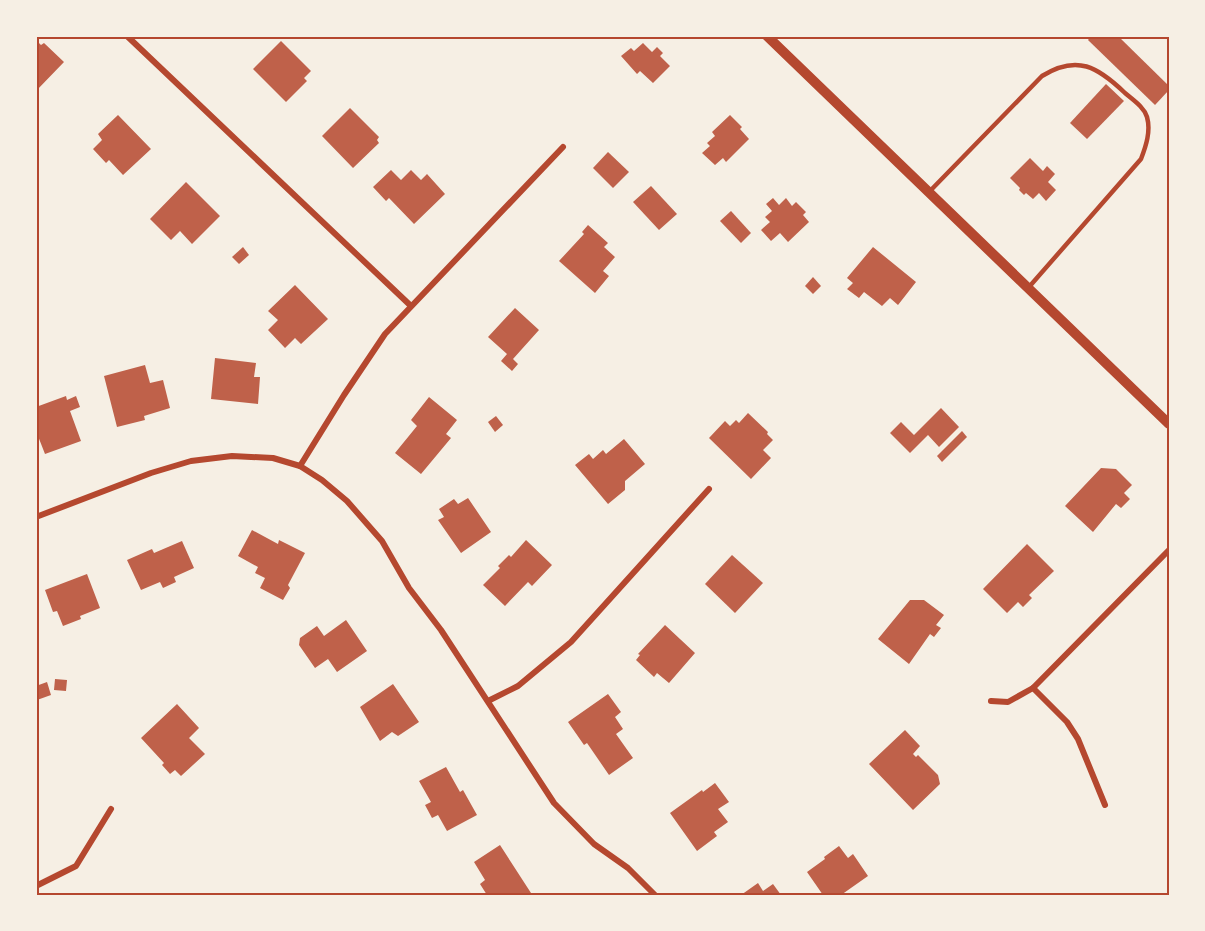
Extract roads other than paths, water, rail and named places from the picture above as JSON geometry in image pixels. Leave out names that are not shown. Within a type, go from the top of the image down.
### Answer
[{"type":"street","points":[[127,36],[411,306]]},
{"type":"street","points":[[767,36],[1169,424]]},
{"type":"street","points":[[300,466],[344,394],[385,334],[563,147]]},
{"type":"street","points":[[36,517],[151,473],[191,461],[232,456],[273,459],[300,466],[322,480],[346,501],[382,542],[410,588],[441,630],[554,802],[594,844],[628,868],[655,895]]},
{"type":"street","points":[[488,701],[518,686],[572,642],[709,489]]},
{"type":"street","points":[[991,701],[1008,702],[1033,688],[1169,550]]},
{"type":"street","points":[[1033,688],[1067,722],[1078,739],[1105,805]]},
{"type":"street","points":[[36,886],[76,866],[111,809]]},
{"type":"lane","points":[[928,193],[1042,76],[1052,70],[1067,65],[1085,66],[1106,74],[1144,110],[1148,120],[1147,142],[1141,159],[1028,289]]}]
